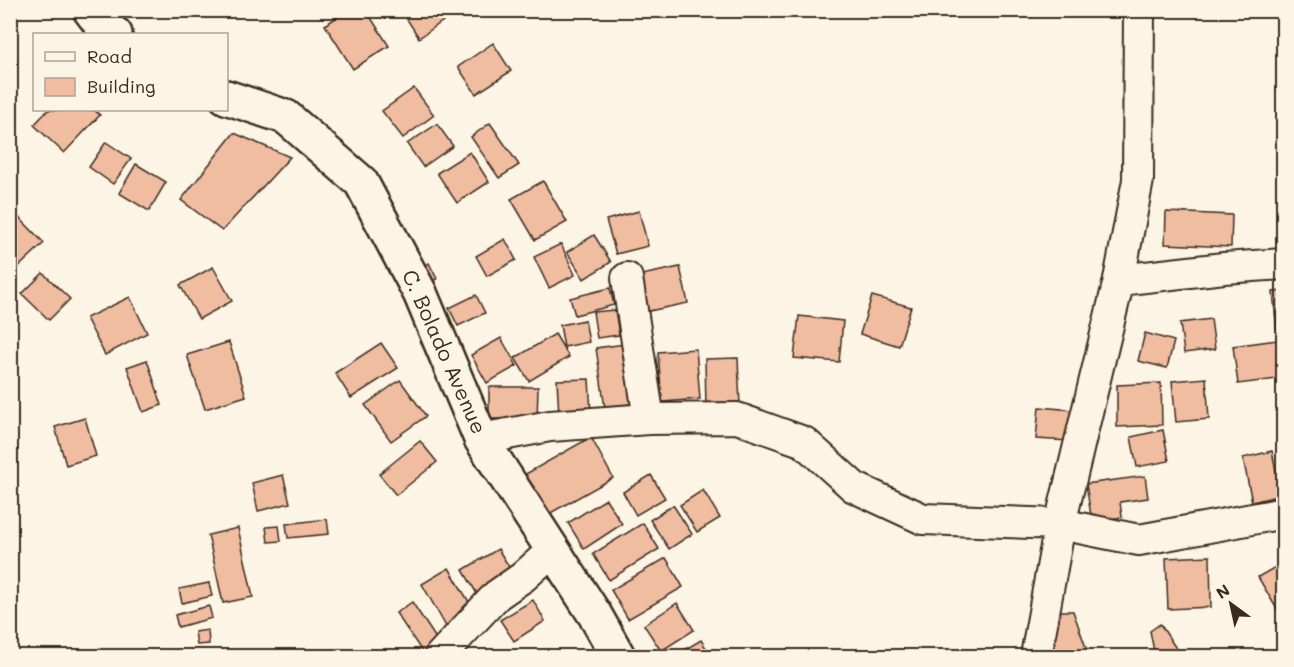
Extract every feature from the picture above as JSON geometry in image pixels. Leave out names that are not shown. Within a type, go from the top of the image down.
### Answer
[{"type":"street","points":[[90,10],[103,27],[113,33]]},
{"type":"street","points":[[1036,657],[1059,524],[1119,280],[1138,180],[1139,10]]},
{"type":"street","name":"C. Bolado Avenue","points":[[228,98],[286,117],[361,182],[420,294],[481,439],[595,615],[618,657]]},
{"type":"street","points":[[1119,280],[1224,268],[1284,264]]},
{"type":"street","points":[[627,278],[649,419]]},
{"type":"street","points":[[481,439],[550,426],[649,419],[737,418],[804,442],[855,488],[923,519],[1059,524],[1139,540],[1284,513]]},
{"type":"street","points":[[440,657],[496,596],[523,577],[553,550]]},
{"type":"building","points":[[348,10],[366,10],[389,46],[353,69],[325,25]]},
{"type":"building","points":[[401,10],[436,10],[443,21],[419,38]]},
{"type":"building","points":[[493,43],[511,71],[476,94],[458,67]]},
{"type":"building","points":[[414,88],[434,115],[403,138],[382,111]]},
{"type":"building","points":[[47,111],[95,111],[100,115],[64,153],[34,125]]},
{"type":"building","points":[[490,123],[519,165],[499,178],[471,137]]},
{"type":"building","points":[[437,124],[453,146],[423,167],[407,144]]},
{"type":"building","points":[[234,133],[290,157],[222,231],[181,200]]},
{"type":"building","points":[[106,142],[131,159],[113,184],[89,167]]},
{"type":"building","points":[[470,152],[489,182],[457,203],[437,173]]},
{"type":"building","points":[[136,164],[166,182],[149,211],[119,193]]},
{"type":"building","points":[[543,181],[567,222],[535,240],[511,199]]},
{"type":"building","points":[[10,208],[44,243],[10,275]]},
{"type":"building","points":[[639,211],[648,246],[616,254],[606,220]]},
{"type":"building","points":[[1166,212],[1232,215],[1231,247],[1165,244]]},
{"type":"building","points":[[594,235],[611,262],[584,279],[567,252]]},
{"type":"building","points":[[505,239],[516,260],[487,276],[476,256]]},
{"type":"building","points":[[561,244],[575,275],[549,288],[534,257]]},
{"type":"building","points":[[429,263],[437,279],[412,290],[405,274]]},
{"type":"building","points":[[213,267],[232,301],[199,319],[180,285]]},
{"type":"building","points":[[680,267],[688,303],[644,312],[637,276]]},
{"type":"building","points":[[43,273],[70,299],[49,320],[22,294]]},
{"type":"building","points":[[610,288],[614,305],[575,315],[570,298]]},
{"type":"building","points":[[1284,291],[1284,330],[1277,331],[1273,292]]},
{"type":"building","points":[[476,295],[485,313],[458,326],[449,308]]},
{"type":"building","points":[[872,296],[911,307],[899,346],[860,334]]},
{"type":"building","points":[[130,297],[147,333],[105,355],[86,318]]},
{"type":"building","points":[[615,310],[619,335],[597,338],[593,312]]},
{"type":"building","points":[[799,316],[843,321],[839,362],[794,358]]},
{"type":"building","points":[[1211,319],[1215,349],[1184,353],[1180,323]]},
{"type":"building","points":[[585,320],[589,342],[564,347],[560,325]]},
{"type":"building","points":[[1145,333],[1174,341],[1167,368],[1138,361]]},
{"type":"building","points":[[555,334],[569,357],[529,381],[515,358]]},
{"type":"building","points":[[501,338],[517,366],[487,383],[471,355]]},
{"type":"building","points":[[1284,339],[1284,378],[1238,384],[1233,346]]},
{"type":"building","points":[[229,342],[246,396],[205,409],[187,355]]},
{"type":"building","points":[[381,343],[398,368],[351,398],[335,373]]},
{"type":"building","points":[[632,343],[642,402],[605,408],[596,348]]},
{"type":"building","points":[[696,349],[700,399],[662,402],[658,352]]},
{"type":"building","points":[[738,358],[740,407],[706,408],[705,359]]},
{"type":"building","points":[[147,360],[162,405],[143,412],[127,367]]},
{"type":"building","points":[[1206,378],[1209,419],[1176,422],[1172,381]]},
{"type":"building","points":[[589,379],[591,413],[559,415],[557,380]]},
{"type":"building","points":[[400,380],[426,416],[391,441],[365,405]]},
{"type":"building","points":[[1161,383],[1162,425],[1117,427],[1117,385]]},
{"type":"building","points":[[489,387],[538,387],[537,419],[489,419]]},
{"type":"building","points":[[1039,407],[1073,410],[1070,441],[1036,439]]},
{"type":"building","points":[[85,418],[96,456],[66,465],[55,427]]},
{"type":"building","points":[[1163,430],[1169,461],[1137,467],[1131,437]]},
{"type":"building","points":[[591,437],[613,478],[547,515],[524,475]]},
{"type":"building","points":[[420,441],[437,462],[396,495],[379,474]]},
{"type":"building","points":[[1272,451],[1281,495],[1252,502],[1243,458]]},
{"type":"building","points":[[283,475],[290,503],[258,511],[252,483]]},
{"type":"building","points":[[651,475],[665,498],[636,515],[623,492]]},
{"type":"building","points":[[1145,476],[1148,498],[1120,502],[1122,517],[1092,522],[1086,484]]},
{"type":"building","points":[[703,490],[720,518],[697,532],[680,505]]},
{"type":"building","points":[[606,499],[622,524],[584,549],[568,523]]},
{"type":"building","points":[[673,505],[692,534],[669,549],[650,520]]},
{"type":"building","points":[[327,519],[329,534],[288,538],[286,524]]},
{"type":"building","points":[[643,523],[659,549],[609,580],[593,554]]},
{"type":"building","points":[[279,526],[281,541],[268,542],[266,527]]},
{"type":"building","points":[[238,528],[253,597],[223,603],[208,535]]},
{"type":"building","points":[[498,549],[516,578],[480,599],[463,570]]},
{"type":"building","points":[[1210,556],[1211,607],[1168,609],[1166,558]]},
{"type":"building","points":[[666,558],[683,587],[628,619],[611,590]]},
{"type":"building","points":[[1284,562],[1284,608],[1278,611],[1258,577]]},
{"type":"building","points":[[449,568],[476,614],[448,630],[422,584]]},
{"type":"building","points":[[209,583],[212,596],[182,603],[179,589]]},
{"type":"building","points":[[533,600],[545,621],[514,641],[500,620]]},
{"type":"building","points":[[412,602],[443,649],[432,656],[425,656],[396,613]]},
{"type":"building","points":[[677,603],[694,630],[661,651],[644,625]]},
{"type":"building","points":[[209,606],[212,618],[178,627],[175,615]]},
{"type":"building","points":[[1054,611],[1073,611],[1089,656],[1045,656]]},
{"type":"building","points":[[1160,624],[1181,656],[1155,656],[1150,631]]},
{"type":"building","points":[[208,630],[209,644],[197,645],[195,632]]},
{"type":"building","points":[[701,640],[711,656],[674,656]]}]
